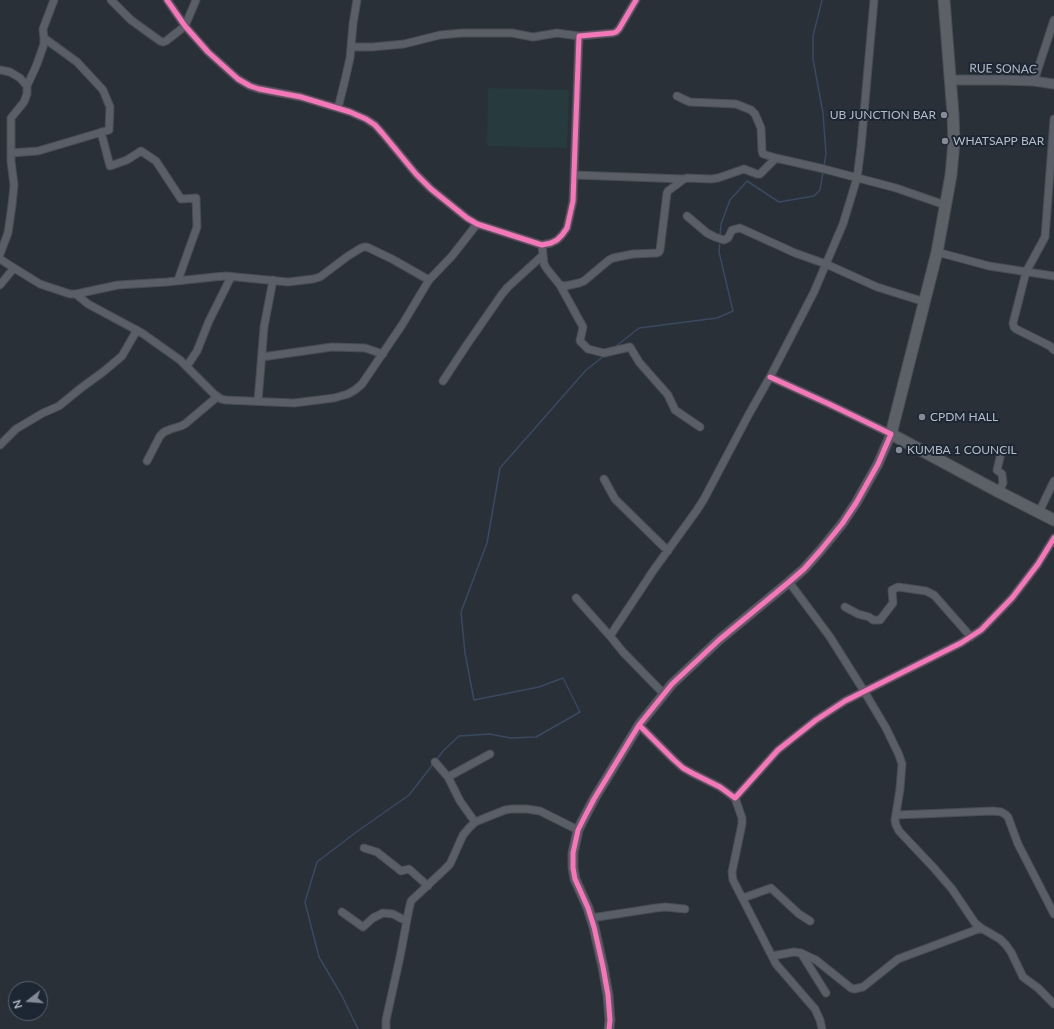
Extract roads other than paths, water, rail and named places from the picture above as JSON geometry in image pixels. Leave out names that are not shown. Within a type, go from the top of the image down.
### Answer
[{"type":"main road","points":[[944,0],[953,114],[954,142],[951,175],[937,252],[891,434],[1054,520]]},
{"type":"street","points":[[0,254],[7,237],[12,213],[14,185],[11,153],[11,118],[27,94],[27,86],[44,44],[43,30],[54,0]]},
{"type":"street","points":[[111,0],[131,20],[160,41],[166,41],[185,26],[196,0]]},
{"type":"street","points":[[167,0],[185,26],[218,62],[238,79],[259,89],[300,97],[338,108],[366,119],[375,125],[416,174],[431,189],[467,218],[477,224],[542,245],[557,240],[567,228],[573,201],[579,36]]},
{"type":"street","points":[[338,108],[352,47],[353,24],[357,0]]},
{"type":"street","points":[[352,47],[375,47],[404,44],[440,35],[462,33],[512,33],[533,37],[557,33],[579,36],[613,33],[619,29],[636,0]]},
{"type":"street","points":[[610,636],[653,571],[704,499],[814,292],[843,224],[857,178],[874,0]]},
{"type":"street","points":[[1034,81],[1054,20]]},
{"type":"street","points":[[11,153],[38,151],[108,130],[110,107],[103,90],[77,62],[44,38]]},
{"type":"street","points":[[0,70],[10,72],[20,78],[27,86]]},
{"type":"street","name":"RUE SONAC","points":[[951,80],[1034,81],[1054,84]]},
{"type":"street","points":[[677,96],[690,102],[736,104],[751,110],[755,114],[761,128],[762,152],[776,158],[896,188],[945,205]]},
{"type":"street","points":[[1054,119],[1045,236],[1026,272],[1013,323],[1014,327],[1050,346],[1054,350]]},
{"type":"street","points":[[101,132],[110,166],[128,160],[142,151],[156,161],[181,199],[196,198],[197,227],[178,280]]},
{"type":"street","points":[[574,175],[711,179],[744,169],[760,174],[776,158]]},
{"type":"street","points":[[560,285],[565,286],[581,282],[613,258],[633,254],[659,252],[667,193],[684,178]]},
{"type":"street","points":[[687,216],[707,233],[715,237],[724,240],[728,238],[732,230],[740,228],[795,253],[826,264],[878,287],[925,302]]},
{"type":"street","points":[[76,294],[88,304],[137,330],[180,360],[217,397],[225,400],[294,403],[334,398],[348,394],[362,384],[402,325],[429,280],[452,256],[477,224]]},
{"type":"street","points":[[542,245],[544,264],[547,270],[560,285],[583,327],[580,341],[588,349],[604,353],[630,347],[639,362],[668,395],[675,410],[700,427]]},
{"type":"street","points":[[0,259],[46,286],[70,294],[118,285],[214,276],[288,282],[317,278],[360,248],[364,247],[392,259],[429,280]]},
{"type":"street","points":[[937,252],[989,266],[1054,276]]},
{"type":"street","points":[[443,381],[502,294],[543,255]]},
{"type":"street","points":[[0,285],[14,268]]},
{"type":"street","points":[[187,366],[197,351],[209,321],[231,277]]},
{"type":"street","points":[[258,401],[264,327],[273,280]]},
{"type":"street","points":[[0,445],[16,429],[43,412],[59,406],[103,372],[122,356],[137,330]]},
{"type":"street","points":[[262,357],[332,347],[365,348],[383,354]]},
{"type":"street","points":[[609,1029],[610,1020],[608,995],[603,967],[592,918],[575,879],[573,868],[573,853],[578,830],[594,798],[639,725],[672,684],[719,640],[790,582],[820,551],[842,524],[856,503],[878,464],[891,434],[770,377]]},
{"type":"street","points":[[147,461],[160,436],[164,432],[185,424],[217,397]]},
{"type":"street","points":[[999,492],[1003,483],[1003,478],[1002,474],[997,470],[1002,449]]},
{"type":"street","points":[[604,479],[615,499],[668,550]]},
{"type":"street","points":[[1039,512],[1054,481]]},
{"type":"street","points":[[735,798],[778,750],[816,720],[845,701],[918,665],[971,637],[981,630],[1012,598],[1038,564],[1054,538]]},
{"type":"street","points":[[790,582],[830,637],[864,691],[886,728],[901,760],[896,826],[947,883],[975,923],[1000,939],[1011,952],[1023,977],[1038,988],[1054,1004]]},
{"type":"street","points":[[845,607],[858,614],[869,616],[873,620],[880,620],[892,604],[892,590],[898,587],[926,591],[934,595],[971,637]]},
{"type":"street","points":[[576,598],[623,652],[664,694]]},
{"type":"street","points":[[639,725],[683,768],[720,787],[735,798],[742,818],[742,824],[732,872],[733,880],[776,964],[815,1009],[822,1029]]},
{"type":"street","points":[[448,777],[490,754]]},
{"type":"street","points":[[435,762],[448,777],[460,802],[475,822]]},
{"type":"street","points":[[386,1029],[386,1020],[411,901],[450,864],[463,835],[469,828],[475,822],[505,810],[527,809],[540,811],[578,830]]},
{"type":"street","points":[[896,815],[994,811],[1005,814],[1008,817],[1018,844],[1054,914]]},
{"type":"street","points":[[364,848],[377,852],[401,871],[409,869],[428,886]]},
{"type":"street","points":[[743,898],[771,888],[799,914],[810,921]]},
{"type":"street","points":[[592,918],[665,907],[686,909]]},
{"type":"street","points":[[342,912],[363,927],[373,918],[383,913],[393,914],[406,921]]},
{"type":"street","points":[[772,956],[794,952],[801,953],[816,960],[854,989],[862,987],[898,959],[981,928]]},
{"type":"street","points":[[801,953],[826,993]]},
{"type":"waterway","points":[[822,0],[813,36],[813,59],[823,113],[826,154],[824,166]]},
{"type":"waterway","points":[[720,237],[721,224],[730,200],[747,181],[779,202],[814,196],[820,190],[823,172]]},
{"type":"waterway","points":[[615,347],[639,328],[717,318],[733,311],[719,252],[720,241]]},
{"type":"waterway","points":[[436,760],[459,736],[490,734],[510,738],[536,737],[580,712],[563,678],[539,687],[474,700],[465,653],[461,612],[487,543],[500,468],[586,370],[604,356]]},
{"type":"waterway","points":[[358,1029],[342,996],[319,957],[305,902],[317,862],[409,795],[434,763]]},
{"type":"place","name":"UB JUNCTION BAR","points":[[944,115]]},
{"type":"place","name":"WHATSAPP BAR","points":[[945,141]]},
{"type":"place","name":"CPDM HALL","points":[[922,417]]},
{"type":"place","name":"KUMBA 1 COUNCIL","points":[[899,450]]}]
